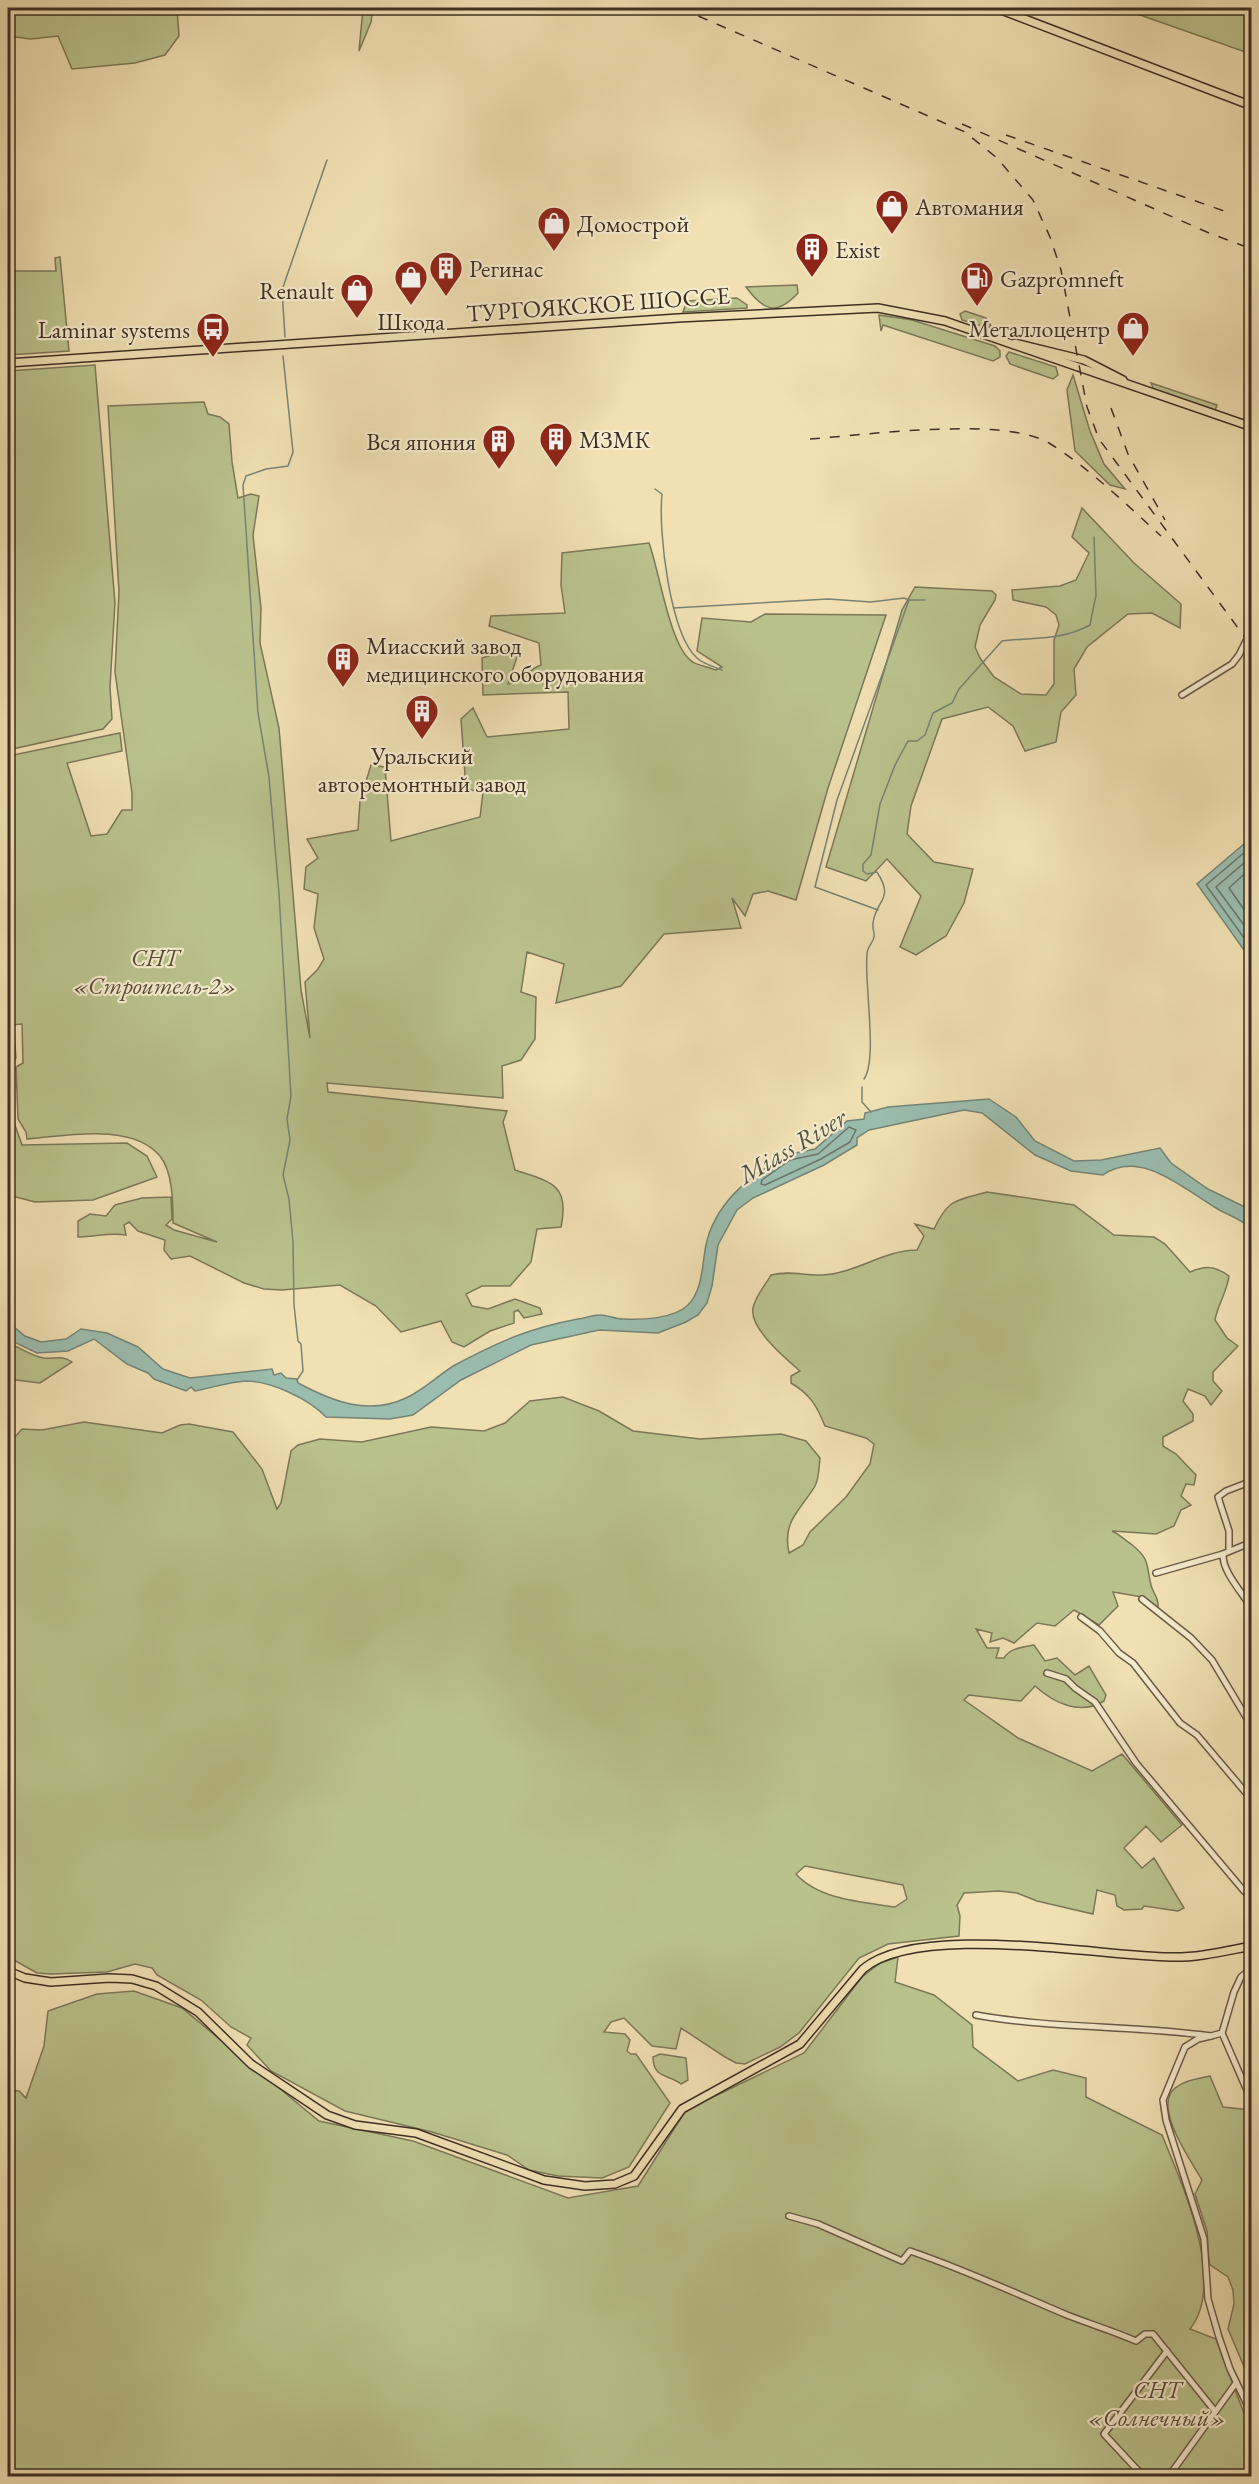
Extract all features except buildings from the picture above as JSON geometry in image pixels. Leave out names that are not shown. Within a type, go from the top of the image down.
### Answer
[{"type":"main road","points":[[996,8],[1251,106]]},
{"type":"main road","name":"ТУРГОЯКСКОЕ ШОССЕ","points":[[8,363],[858,307],[918,315],[1007,342],[1084,360],[1143,390],[1251,427]]},
{"type":"main road","points":[[8,1971],[25,1978],[51,1982],[108,1978],[132,1979],[156,1986],[198,2012],[251,2064],[327,2115],[355,2125],[416,2133],[544,2180],[585,2186],[615,2184],[634,2176],[682,2109],[800,2044],[871,1962],[904,1951],[958,1945],[1171,1958],[1251,1946]]},
{"type":"street","points":[[1182,695],[1232,664],[1239,655],[1251,629]]},
{"type":"street","points":[[1229,1549],[1229,1531],[1218,1497],[1226,1491],[1251,1481]]},
{"type":"street","points":[[1156,1574],[1223,1554],[1229,1549],[1251,1542]]},
{"type":"street","points":[[1223,1554],[1226,1566],[1251,1609]]},
{"type":"street","points":[[1142,1599],[1191,1638],[1212,1660],[1251,1727]]},
{"type":"street","points":[[1081,1617],[1100,1631],[1119,1653],[1133,1663],[1180,1723],[1197,1735],[1251,1800]]},
{"type":"street","points":[[1047,1673],[1066,1679],[1075,1689],[1095,1702],[1136,1762],[1244,1891],[1251,1896]]},
{"type":"street","points":[[1251,1968],[1241,1977],[1234,1992],[1222,2033],[1251,2102]]},
{"type":"street","points":[[976,2015],[1022,2023],[1088,2024],[1211,2036]]},
{"type":"street","points":[[1222,2033],[1198,2039],[1185,2047],[1163,2100],[1166,2120],[1204,2238],[1208,2299],[1236,2383],[1251,2415]]},
{"type":"street","points":[[789,2216],[818,2224],[902,2261],[910,2251],[945,2262],[1070,2316],[1102,2326],[1136,2341],[1145,2334],[1152,2334],[1215,2410]]},
{"type":"street","points":[[1143,2476],[1104,2434],[1167,2351]]},
{"type":"street","points":[[1169,2476],[1236,2383]]},
{"type":"green space","points":[[8,8],[177,8],[179,36],[165,55],[135,63],[72,69],[58,36],[31,39],[8,36]]},
{"type":"green space","points":[[363,8],[373,8],[371,22],[359,51]]},
{"type":"green space","points":[[1120,8],[1251,8],[1251,54]]},
{"type":"green space","points":[[60,257],[69,351],[8,355],[8,267],[16,271],[56,271],[55,258]]},
{"type":"green space","points":[[797,285],[798,293],[790,301],[776,308],[770,308],[758,301],[746,287]]},
{"type":"green space","points":[[737,298],[747,305],[747,308],[683,312],[687,301]]},
{"type":"green space","points":[[965,311],[986,318],[991,326],[988,328],[962,320],[960,314]]},
{"type":"green space","points":[[879,315],[912,320],[995,346],[1000,351],[1000,357],[993,361],[883,325],[881,331]]},
{"type":"green space","points":[[1009,352],[1056,367],[1058,375],[1053,379],[1010,364],[1006,356]]},
{"type":"green space","points":[[95,365],[115,603],[110,687],[112,719],[103,729],[8,750],[8,371]]},
{"type":"green space","points":[[1073,375],[1090,431],[1104,464],[1125,489],[1110,485],[1075,451],[1067,390]]},
{"type":"green space","points":[[1151,383],[1217,405],[1215,411],[1154,390]]},
{"type":"green space","name":"СНТ «Строитель-2»","points":[[204,402],[208,414],[220,417],[229,424],[238,498],[251,494],[259,496],[253,535],[261,608],[260,643],[279,728],[301,990],[310,1038],[305,982],[324,959],[314,928],[318,894],[304,889],[306,867],[318,858],[307,839],[358,830],[360,801],[371,765],[385,767],[391,841],[480,817],[483,792],[466,789],[461,719],[473,708],[487,737],[569,729],[568,692],[483,695],[482,658],[508,650],[519,651],[508,684],[517,681],[541,665],[539,643],[489,626],[491,616],[565,613],[561,585],[562,553],[649,543],[678,642],[693,662],[716,670],[722,667],[697,651],[702,618],[751,622],[765,614],[886,615],[828,788],[796,900],[768,891],[753,894],[745,916],[732,898],[741,928],[664,934],[621,986],[556,1003],[564,964],[527,952],[521,992],[536,997],[535,1039],[521,1060],[502,1066],[503,1098],[327,1083],[328,1092],[507,1111],[503,1122],[515,1170],[548,1182],[560,1193],[563,1202],[561,1227],[537,1229],[531,1262],[510,1286],[482,1286],[466,1294],[472,1306],[488,1309],[515,1299],[540,1308],[542,1314],[524,1318],[518,1310],[514,1312],[514,1323],[490,1331],[464,1347],[452,1342],[441,1321],[401,1332],[376,1306],[340,1285],[282,1290],[264,1289],[244,1283],[190,1256],[171,1259],[164,1250],[165,1240],[138,1231],[129,1222],[124,1225],[126,1235],[78,1237],[78,1221],[90,1214],[106,1216],[115,1205],[142,1198],[171,1197],[172,1219],[166,1225],[174,1230],[217,1242],[173,1223],[173,1207],[168,1171],[160,1156],[148,1145],[116,1135],[97,1134],[27,1139],[26,1132],[18,1119],[16,1067],[23,1063],[22,1024],[8,1025],[8,756],[120,733],[122,751],[67,763],[91,836],[107,834],[122,810],[132,810],[132,793],[115,672],[119,592],[108,406]]},
{"type":"green space","points":[[1082,508],[1134,563],[1181,604],[1180,628],[1152,613],[1128,614],[1087,647],[1074,669],[1076,695],[1061,712],[1056,742],[1025,751],[1013,726],[988,707],[942,719],[911,806],[907,834],[934,862],[973,869],[964,903],[946,936],[916,955],[900,947],[921,896],[887,859],[866,881],[826,867],[902,610],[915,587],[992,591],[996,595],[995,600],[980,625],[975,647],[980,658],[994,677],[1021,694],[1046,695],[1054,684],[1054,640],[1059,625],[1056,615],[1046,607],[1013,600],[1012,590],[1060,586],[1076,580],[1089,553],[1072,537]]},
{"type":"green space","points":[[8,1033],[14,1033],[16,1058],[9,1066],[10,1111],[22,1145],[127,1143],[147,1156],[157,1177],[93,1200],[35,1202],[8,1195]]},
{"type":"green space","points":[[987,1192],[1074,1205],[1114,1235],[1154,1237],[1165,1244],[1190,1272],[1210,1268],[1229,1276],[1215,1320],[1227,1338],[1238,1346],[1213,1372],[1213,1381],[1222,1391],[1211,1405],[1205,1396],[1188,1389],[1183,1401],[1193,1414],[1193,1421],[1163,1437],[1163,1446],[1176,1454],[1196,1475],[1194,1485],[1186,1484],[1181,1496],[1191,1505],[1181,1510],[1174,1526],[1156,1534],[1112,1531],[1137,1549],[1144,1558],[1158,1607],[1153,1607],[1142,1597],[1113,1592],[1118,1606],[1099,1625],[1074,1610],[1055,1626],[1037,1623],[1014,1643],[1003,1638],[990,1642],[992,1633],[976,1629],[987,1648],[999,1648],[996,1658],[1004,1658],[1013,1650],[1034,1645],[1045,1661],[1057,1658],[1075,1675],[1089,1666],[1106,1695],[1104,1701],[1086,1707],[1068,1706],[1050,1698],[1035,1686],[1021,1701],[969,1695],[964,1700],[1018,1738],[1092,1771],[1122,1754],[1182,1825],[1161,1842],[1146,1826],[1124,1848],[1142,1868],[1154,1858],[1184,1908],[1178,1911],[1144,1906],[1142,1909],[1124,1910],[1117,1906],[1115,1895],[1097,1890],[1093,1914],[1037,1901],[1017,1893],[999,1891],[964,1893],[957,1905],[960,1916],[959,1936],[888,1944],[859,1958],[799,2033],[780,2047],[745,2064],[736,2063],[725,2057],[681,2028],[676,2049],[652,2046],[624,2018],[611,2022],[604,2032],[625,2034],[630,2040],[627,2051],[636,2054],[670,2103],[629,2167],[602,2178],[558,2176],[529,2170],[507,2155],[432,2132],[345,2111],[271,2071],[247,2045],[251,2038],[231,2027],[201,2000],[157,1975],[152,1968],[135,1964],[107,1972],[51,1974],[37,1973],[10,1958],[8,1954],[8,1485],[14,1479],[8,1470],[8,1445],[22,1429],[42,1430],[84,1422],[162,1433],[180,1425],[189,1424],[233,1432],[262,1469],[277,1509],[281,1503],[291,1451],[298,1445],[320,1439],[362,1442],[431,1427],[484,1431],[505,1423],[530,1401],[563,1397],[599,1411],[633,1431],[700,1439],[781,1434],[806,1441],[820,1458],[818,1476],[815,1486],[790,1524],[787,1542],[789,1553],[803,1545],[810,1532],[846,1497],[870,1464],[874,1444],[866,1438],[825,1426],[812,1401],[791,1383],[791,1376],[800,1371],[762,1334],[757,1325],[753,1316],[756,1299],[771,1275],[835,1273],[893,1254],[917,1250],[924,1236],[915,1224],[934,1229],[944,1211],[954,1202]],"holes":[[[805,1866],[903,1885],[907,1899],[895,1907],[829,1895],[806,1883],[796,1874]]]},
{"type":"green space","points":[[8,1343],[39,1357],[62,1358],[72,1362],[40,1383],[8,1379]]},
{"type":"green space","name":"СНТ «Солнечный»","points":[[898,1957],[895,1982],[934,1995],[972,2025],[973,2047],[1018,2081],[1053,2070],[1086,2078],[1086,2097],[1162,2135],[1189,2206],[1203,2260],[1204,2286],[1200,2309],[1190,2329],[1216,2339],[1251,2432],[1251,2476],[8,2476],[8,2145],[10,2128],[8,2090],[19,2091],[26,2098],[44,2046],[48,2011],[97,1994],[134,1991],[182,2008],[319,2121],[413,2141],[568,2198],[638,2186],[686,2110],[804,2053],[862,1977],[880,1963]]},
{"type":"green space","points":[[660,2054],[686,2058],[688,2080],[681,2084],[659,2073],[653,2057]]},
{"type":"green space","points":[[1210,2076],[1223,2107],[1251,2110],[1251,2383],[1228,2329],[1234,2304],[1233,2290],[1228,2277],[1209,2264],[1207,2231],[1195,2194],[1202,2180],[1176,2134],[1168,2107],[1169,2096],[1179,2085]]},
{"type":"water","points":[[1251,838],[1251,960],[1197,884]]},
{"type":"water","points":[[989,1099],[1016,1117],[1035,1141],[1074,1161],[1101,1160],[1160,1148],[1171,1163],[1208,1189],[1251,1210],[1251,1229],[1162,1175],[1132,1166],[1117,1168],[1103,1175],[1071,1171],[1035,1155],[982,1113],[964,1110],[869,1130],[857,1138],[857,1145],[824,1165],[753,1198],[737,1210],[718,1245],[707,1303],[698,1315],[686,1322],[658,1333],[599,1330],[531,1345],[461,1380],[413,1415],[390,1419],[326,1417],[319,1410],[289,1392],[256,1382],[246,1381],[195,1391],[191,1387],[186,1391],[154,1379],[148,1373],[127,1364],[94,1339],[68,1351],[37,1353],[8,1339],[8,1322],[25,1336],[41,1342],[66,1339],[81,1329],[107,1333],[138,1347],[163,1369],[190,1378],[272,1369],[274,1375],[281,1373],[286,1378],[297,1379],[298,1383],[350,1404],[378,1406],[392,1403],[413,1395],[449,1369],[471,1357],[529,1331],[595,1315],[620,1319],[648,1319],[682,1310],[697,1292],[706,1245],[716,1218],[734,1194],[756,1174],[782,1160],[785,1155],[815,1149],[847,1121],[864,1119],[865,1113],[888,1107]]},
{"type":"waterway","points":[[285,337],[282,290],[327,160]]},
{"type":"waterway","points":[[283,356],[293,452],[288,466],[266,469],[246,476],[243,485],[258,713],[269,777],[279,894],[291,1096],[287,1119],[290,1140],[283,1175],[289,1199],[293,1242],[294,1305],[303,1371],[297,1380]]},
{"type":"waterway","points":[[655,489],[662,494],[664,556],[673,605],[680,627],[688,646],[697,658],[722,670]]},
{"type":"waterway","points":[[864,1079],[870,1055],[867,952],[874,937],[875,915],[883,899],[884,888],[877,872],[867,874],[863,871],[863,864],[871,855],[880,804],[895,765],[908,741],[917,741],[925,735],[933,713],[952,703],[959,689],[1002,641],[1058,636],[1090,625],[1096,595],[1094,537]]},
{"type":"waterway","points":[[674,608],[828,599],[871,602],[904,598],[909,600]]},
{"type":"waterway","points":[[878,910],[815,887],[837,800],[909,600],[925,600]]},
{"type":"waterway","points":[[862,1087],[862,1102],[871,1112]]},
{"type":"railway","points":[[680,8],[965,132],[997,158],[1033,200],[1050,237],[1061,270],[1087,407],[1099,439],[1252,647]]},
{"type":"railway","points":[[962,124],[1209,233],[1252,249]]},
{"type":"railway","points":[[1006,135],[1227,212]]},
{"type":"railway","points":[[1111,408],[1128,454],[1165,520]]},
{"type":"railway","points":[[810,439],[933,429],[1000,430],[1028,435],[1049,443],[1078,464],[1161,536]]},
{"type":"place","name":"Автомания","points":[[892,235]]},
{"type":"place","name":"Домострой","points":[[554,252]]},
{"type":"place","name":"Exist","points":[[812,278]]},
{"type":"place","name":"Регинас","points":[[446,297]]},
{"type":"place","name":"Шкода","points":[[411,306]]},
{"type":"place","name":"Gazpromneft","points":[[977,307]]},
{"type":"place","name":"Renault","points":[[357,319]]},
{"type":"place","name":"Металлоцентр","points":[[1133,357]]},
{"type":"place","name":"Laminar systems","points":[[213,358]]},
{"type":"place","name":"МЗМК","points":[[556,468]]},
{"type":"place","name":"Вся япония","points":[[499,470]]},
{"type":"place","name":"Миасский завод медицинского оборудования","points":[[343,688]]},
{"type":"place","name":"Уральский авторемонтный завод","points":[[422,740]]},
{"type":"water label","name":"Miass River","points":[[792,1146]]}]
